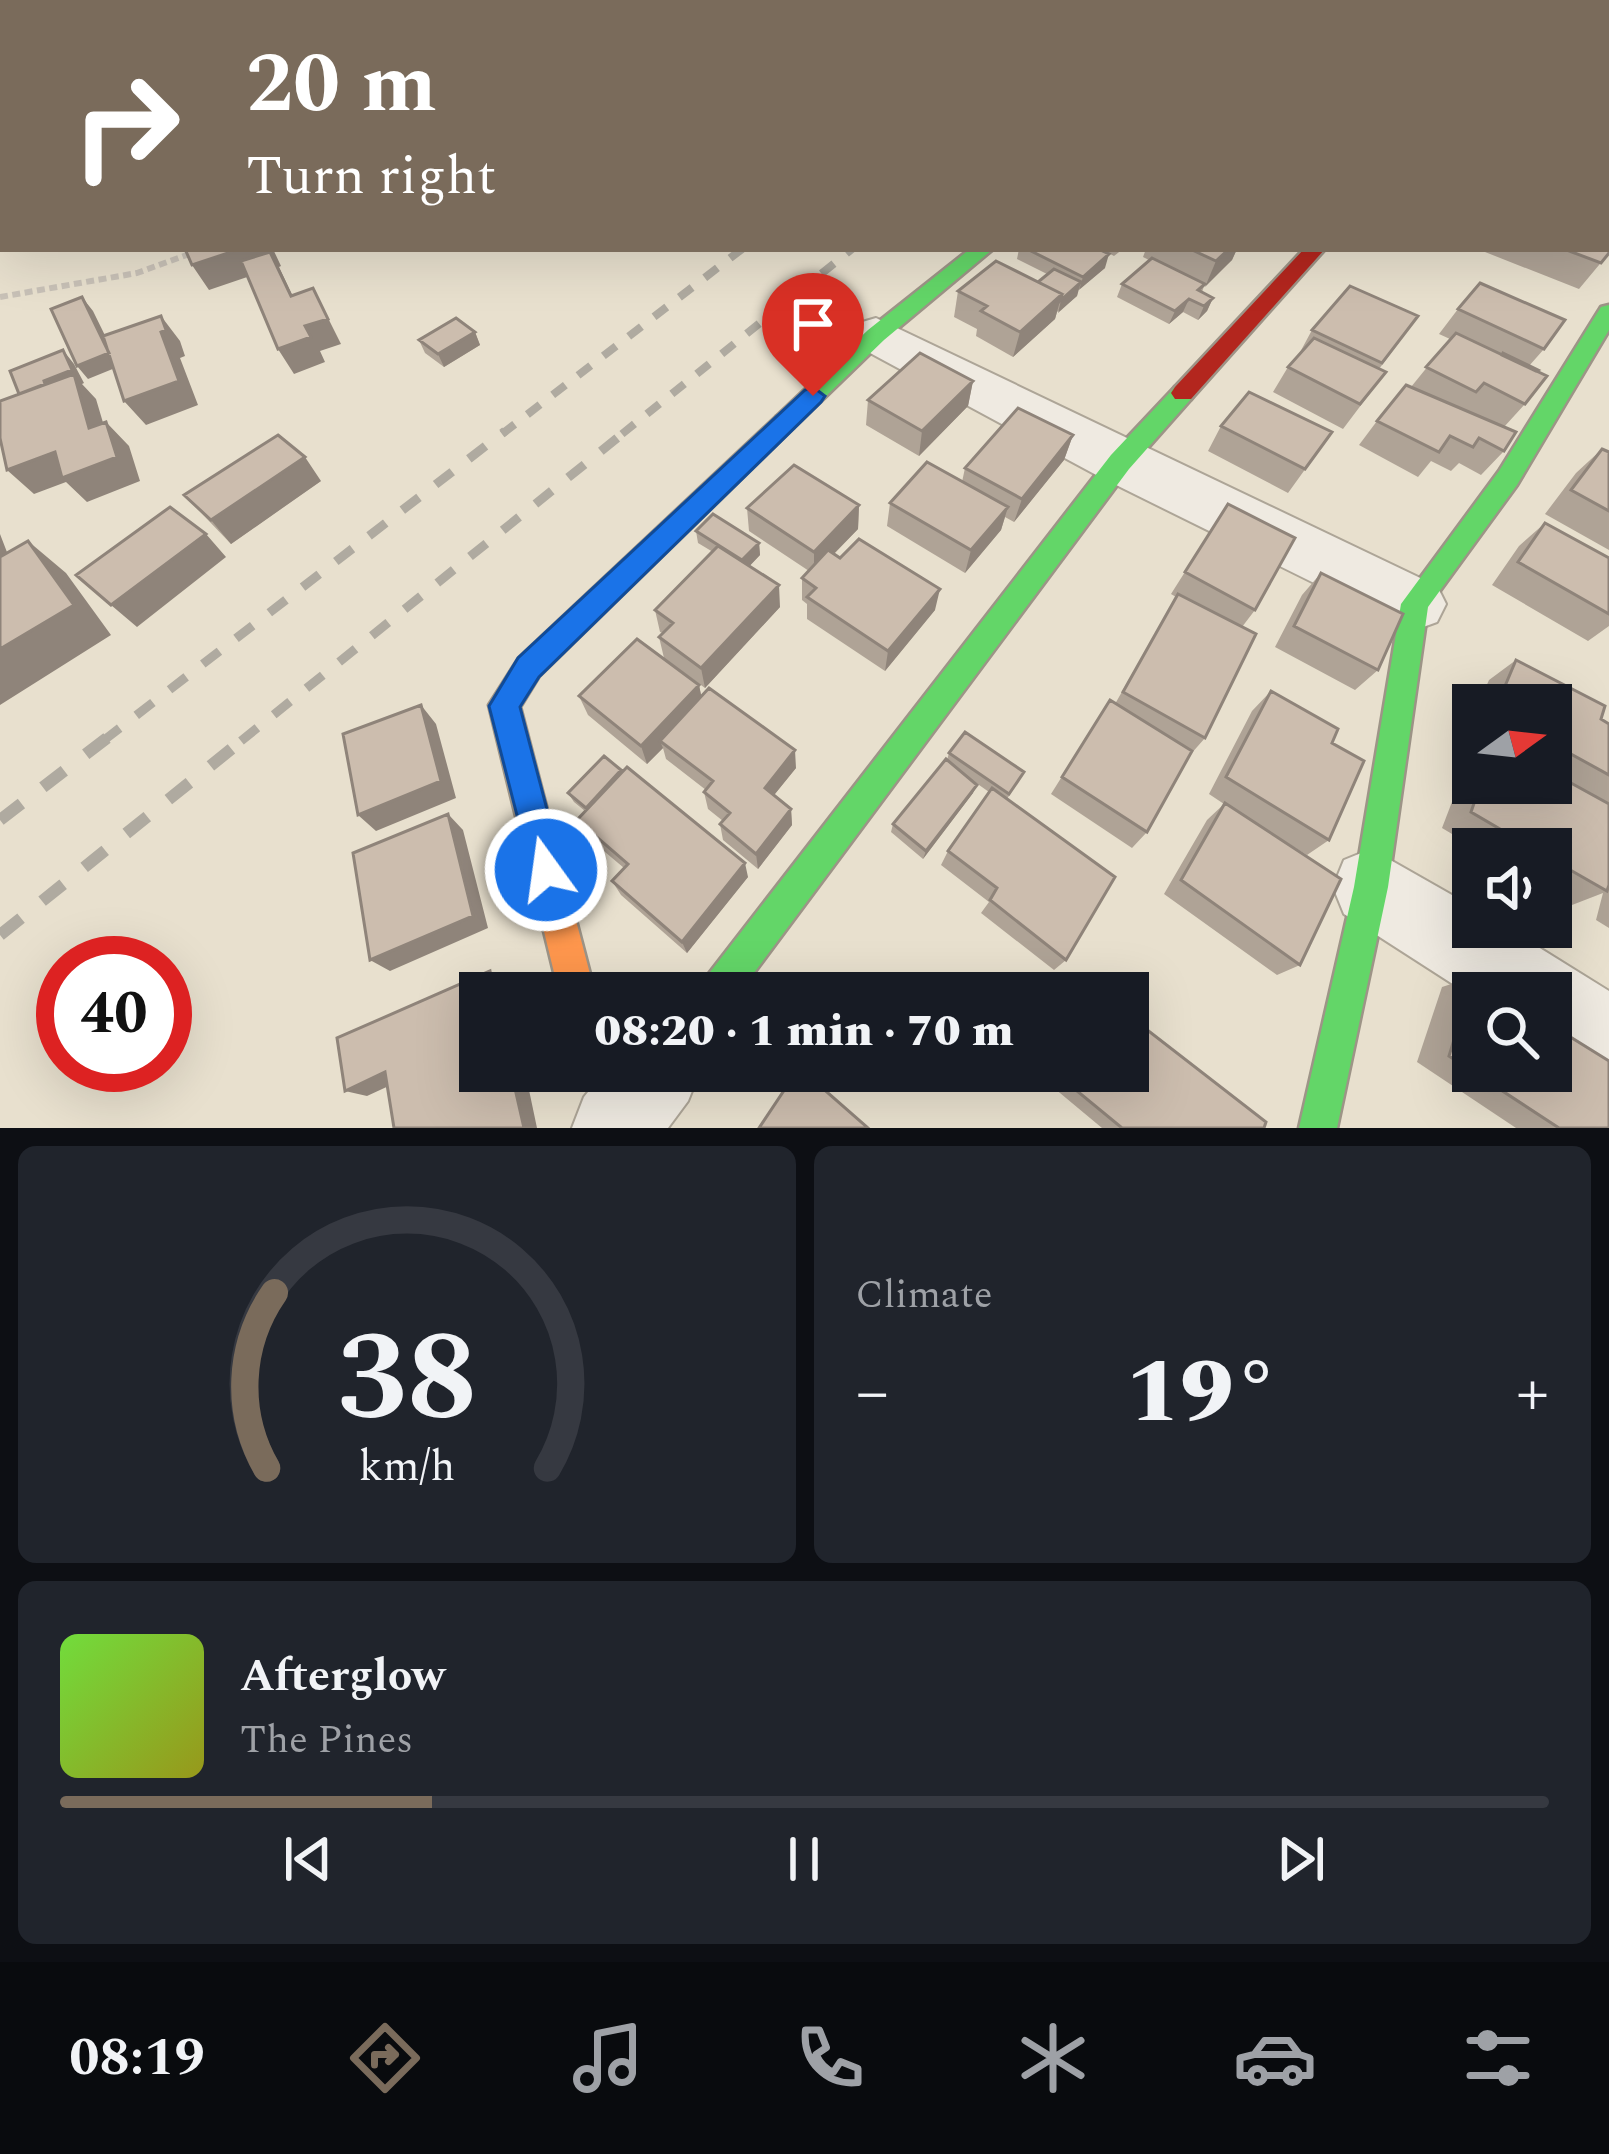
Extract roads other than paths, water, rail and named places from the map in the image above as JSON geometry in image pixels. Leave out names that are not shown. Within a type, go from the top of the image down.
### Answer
[{"type":"street","points":[[573,972],[504,706],[529,668],[876,335],[979,252]]},
{"type":"street","points":[[733,972],[1120,462],[1312,252]]},
{"type":"street","points":[[1318,1128],[1371,887],[1415,604],[1508,478],[1609,312]]},
{"type":"street","points":[[876,335],[1120,462],[1415,604]]},
{"type":"street","points":[[1371,887],[1506,972]]},
{"type":"street","points":[[1572,1014],[1609,1037]]},
{"type":"street","points":[[603,1092],[613,1128]]},
{"type":"street","points":[[613,1128],[641,1092]]},
{"type":"railway","points":[[502,434],[738,252]]},
{"type":"railway","points":[[622,434],[848,252]]},
{"type":"railway","points":[[103,741],[505,431]]},
{"type":"railway","points":[[241,741],[626,431]]},
{"type":"railway","points":[[0,820],[107,738]]},
{"type":"railway","points":[[0,935],[245,738]]}]
